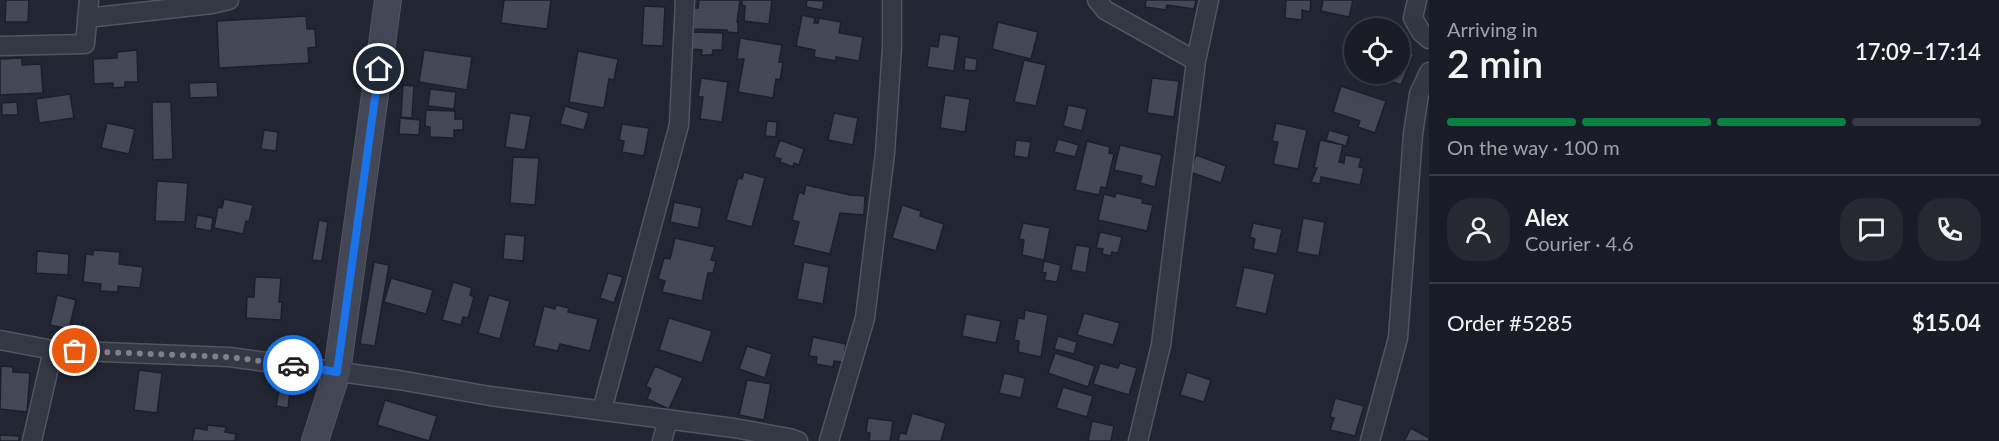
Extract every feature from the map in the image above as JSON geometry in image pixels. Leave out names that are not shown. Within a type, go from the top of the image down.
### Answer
[{"type":"street","points":[[0,46],[85,44],[88,9],[212,4],[229,0]]},
{"type":"street","points":[[315,441],[337,372],[388,0]]},
{"type":"street","points":[[602,410],[679,125],[685,0]]},
{"type":"street","points":[[829,441],[865,318],[885,153],[891,47],[891,0]]},
{"type":"street","points":[[1098,0],[1105,10],[1196,61]]},
{"type":"street","points":[[1138,441],[1161,345],[1196,61],[1209,0]]},
{"type":"street","points":[[1417,0],[1413,18],[1421,32],[1429,39]]},
{"type":"street","points":[[1370,441],[1398,338],[1413,134],[1419,94],[1429,72]]},
{"type":"street","points":[[0,340],[53,350],[229,357],[399,380],[490,396],[668,419],[798,441]]},
{"type":"street","points":[[32,441],[53,350]]},
{"type":"street","points":[[662,441],[668,419]]},
{"type":"building","points":[[6,0],[29,0],[28,22],[5,22]]},
{"type":"building","points":[[504,0],[551,0],[547,29],[501,23]]},
{"type":"building","points":[[699,0],[740,0],[738,33],[727,32],[727,30],[693,29],[694,8],[698,8]]},
{"type":"building","points":[[742,0],[772,0],[769,24],[744,21],[745,6],[742,5]]},
{"type":"building","points":[[807,0],[824,1],[822,10],[806,7]]},
{"type":"building","points":[[1146,0],[1196,0],[1194,9],[1167,5],[1166,10],[1145,7]]},
{"type":"building","points":[[1286,0],[1311,0],[1310,12],[1302,10],[1302,20],[1285,18]]},
{"type":"building","points":[[1323,0],[1353,0],[1349,17],[1321,11]]},
{"type":"building","points":[[644,6],[665,7],[663,46],[642,45]]},
{"type":"building","points":[[802,15],[815,18],[814,23],[818,23],[819,18],[841,22],[839,33],[863,37],[859,61],[836,57],[836,61],[814,57],[815,50],[796,46]]},
{"type":"building","points":[[306,16],[307,29],[315,29],[316,47],[308,48],[309,63],[219,68],[217,21]]},
{"type":"building","points":[[998,22],[1038,32],[1031,59],[992,49]]},
{"type":"building","points":[[693,32],[723,33],[722,50],[713,50],[712,55],[701,55],[702,50],[692,49]]},
{"type":"building","points":[[940,34],[959,37],[954,71],[927,67],[930,46],[938,47]]},
{"type":"building","points":[[740,38],[782,45],[779,62],[783,62],[780,80],[776,79],[773,98],[738,92],[744,59],[737,59]]},
{"type":"building","points":[[137,50],[138,82],[125,82],[125,87],[113,88],[113,83],[94,84],[93,59],[117,58],[117,52]]},
{"type":"building","points":[[424,50],[472,57],[467,90],[419,82]]},
{"type":"building","points":[[578,51],[618,59],[614,80],[609,79],[604,108],[569,102]]},
{"type":"building","points":[[1410,52],[1414,54],[1410,64]]},
{"type":"building","points":[[965,57],[977,59],[976,71],[964,70]]},
{"type":"building","points":[[22,58],[22,65],[41,64],[43,93],[0,95],[0,59]]},
{"type":"building","points":[[1024,60],[1046,65],[1036,106],[1014,102]]},
{"type":"building","points":[[701,78],[728,82],[722,122],[700,119],[703,97],[698,97]]},
{"type":"building","points":[[1152,78],[1179,81],[1174,117],[1147,113]]},
{"type":"building","points":[[217,82],[218,97],[190,98],[189,83]]},
{"type":"building","points":[[403,85],[414,86],[412,118],[401,117]]},
{"type":"building","points":[[1341,86],[1386,101],[1375,133],[1358,127],[1360,121],[1333,112]]},
{"type":"building","points":[[430,89],[456,92],[454,109],[428,106]]},
{"type":"building","points":[[70,94],[74,118],[39,123],[36,99]]},
{"type":"building","points":[[945,95],[970,99],[965,132],[940,128]]},
{"type":"building","points":[[17,102],[18,115],[2,115],[2,103]]},
{"type":"building","points":[[152,102],[171,102],[173,159],[153,160]]},
{"type":"building","points":[[1068,105],[1087,109],[1082,131],[1063,126]]},
{"type":"building","points":[[565,106],[589,113],[584,130],[560,124]]},
{"type":"building","points":[[426,110],[455,111],[455,119],[463,119],[463,130],[454,130],[454,138],[430,137],[430,127],[425,126]]},
{"type":"building","points":[[510,113],[531,116],[525,150],[505,147]]},
{"type":"building","points":[[834,113],[858,118],[853,145],[828,140]]},
{"type":"building","points":[[400,118],[420,120],[419,135],[399,134]]},
{"type":"building","points":[[767,121],[777,122],[776,137],[765,136]]},
{"type":"building","points":[[107,123],[135,129],[129,154],[101,148]]},
{"type":"building","points":[[1276,123],[1307,130],[1298,169],[1273,164],[1278,142],[1272,141]]},
{"type":"building","points":[[622,124],[649,128],[644,156],[622,152],[624,141],[619,140]]},
{"type":"building","points":[[264,130],[278,132],[276,151],[261,149]]},
{"type":"building","points":[[1329,130],[1349,136],[1346,146],[1326,140]]},
{"type":"building","points":[[1058,139],[1079,145],[1075,157],[1054,152]]},
{"type":"building","points":[[780,140],[804,149],[799,165],[794,163],[793,167],[774,157]]},
{"type":"building","points":[[1016,140],[1031,142],[1028,158],[1014,156]]},
{"type":"building","points":[[1320,140],[1343,145],[1339,162],[1344,163],[1345,155],[1361,158],[1359,167],[1364,168],[1360,185],[1321,177],[1320,184],[1311,182],[1317,168],[1314,168]]},
{"type":"building","points":[[1087,141],[1110,147],[1109,153],[1114,154],[1106,188],[1101,187],[1099,195],[1075,190]]},
{"type":"building","points":[[1120,145],[1162,155],[1155,187],[1140,183],[1142,176],[1114,170]]},
{"type":"building","points":[[1196,155],[1226,166],[1221,183],[1190,172]]},
{"type":"building","points":[[513,157],[539,158],[535,205],[510,203]]},
{"type":"building","points":[[744,172],[765,178],[752,227],[726,220],[738,178],[742,179]]},
{"type":"building","points":[[157,181],[188,183],[185,222],[155,221]]},
{"type":"building","points":[[806,185],[865,196],[864,215],[840,213],[830,254],[793,245],[799,222],[792,220],[799,192],[804,194]]},
{"type":"building","points":[[1116,193],[1143,199],[1142,203],[1153,205],[1147,231],[1098,220],[1104,194],[1115,197]]},
{"type":"building","points":[[224,199],[253,205],[243,234],[214,228],[218,207],[222,208]]},
{"type":"building","points":[[674,202],[702,208],[698,228],[670,222]]},
{"type":"building","points":[[902,205],[921,211],[920,216],[944,224],[936,251],[892,238]]},
{"type":"building","points":[[197,215],[213,218],[211,231],[195,228]]},
{"type":"building","points":[[1303,218],[1325,222],[1319,256],[1297,252]]},
{"type":"building","points":[[319,220],[328,222],[322,261],[312,260]]},
{"type":"building","points":[[1023,223],[1050,228],[1044,260],[1022,255],[1024,240],[1019,239]]},
{"type":"building","points":[[1253,223],[1282,229],[1277,254],[1253,249],[1255,239],[1250,237]]},
{"type":"building","points":[[1100,232],[1122,237],[1118,253],[1112,252],[1111,256],[1102,254],[1103,249],[1096,248]]},
{"type":"building","points":[[505,234],[525,236],[523,261],[503,259]]},
{"type":"building","points":[[675,238],[715,247],[711,260],[716,261],[713,273],[708,273],[702,301],[662,292],[665,281],[658,279],[664,258],[670,259]]},
{"type":"building","points":[[1076,245],[1090,247],[1086,273],[1071,270]]},
{"type":"building","points":[[94,250],[120,252],[119,264],[143,267],[140,288],[118,286],[118,292],[100,291],[101,284],[83,282],[86,254],[93,255]]},
{"type":"building","points":[[37,251],[69,254],[68,275],[36,273]]},
{"type":"building","points":[[1044,261],[1061,265],[1057,282],[1044,280],[1046,273],[1042,272]]},
{"type":"building","points":[[374,262],[389,265],[375,346],[360,344]]},
{"type":"building","points":[[804,262],[829,267],[823,304],[797,299]]},
{"type":"building","points":[[1244,267],[1275,274],[1266,314],[1235,307]]},
{"type":"building","points":[[608,273],[623,277],[614,303],[600,298]]},
{"type":"building","points":[[255,277],[281,278],[279,302],[282,302],[281,320],[246,318],[247,297],[254,297]]},
{"type":"building","points":[[391,278],[433,290],[426,314],[384,302]]},
{"type":"building","points":[[453,282],[472,288],[470,295],[474,297],[468,318],[463,317],[461,325],[442,320]]},
{"type":"building","points":[[57,295],[76,300],[69,329],[50,325]]},
{"type":"building","points":[[489,295],[510,301],[500,339],[478,333]]},
{"type":"building","points":[[556,305],[569,308],[568,312],[598,319],[590,351],[560,344],[558,351],[534,346],[544,306],[555,309]]},
{"type":"building","points":[[1025,310],[1048,315],[1041,357],[1018,352],[1019,341],[1014,340],[1018,318],[1024,319]]},
{"type":"building","points":[[1084,313],[1120,323],[1113,345],[1077,335]]},
{"type":"building","points":[[966,314],[1001,321],[996,343],[962,336]]},
{"type":"building","points":[[669,318],[712,331],[702,363],[659,350]]},
{"type":"building","points":[[1058,336],[1077,342],[1074,354],[1054,349]]},
{"type":"building","points":[[813,337],[846,344],[843,362],[834,361],[833,367],[816,364],[817,357],[809,356]]},
{"type":"building","points":[[747,346],[772,354],[765,378],[739,369]]},
{"type":"building","points":[[1055,353],[1095,366],[1088,387],[1048,373]]},
{"type":"building","points":[[1100,363],[1118,368],[1120,363],[1137,368],[1129,395],[1093,384]]},
{"type":"building","points":[[1,366],[13,367],[13,372],[30,373],[27,412],[0,409]]},
{"type":"building","points":[[655,366],[683,378],[669,409],[647,399],[651,389],[646,386]]},
{"type":"building","points":[[139,370],[162,373],[157,413],[134,410]]},
{"type":"building","points":[[1187,372],[1211,380],[1204,402],[1180,395]]},
{"type":"building","points":[[1004,373],[1025,378],[1021,398],[999,393]]},
{"type":"building","points":[[747,380],[771,384],[764,420],[739,415]]},
{"type":"building","points":[[1063,387],[1093,396],[1087,417],[1056,408]]},
{"type":"building","points":[[279,390],[290,392],[288,408],[276,406]]},
{"type":"building","points":[[1335,398],[1364,406],[1355,436],[1330,430],[1334,418],[1330,417]]},
{"type":"building","points":[[385,400],[437,416],[429,441],[377,425]]},
{"type":"building","points":[[912,413],[946,423],[941,441],[898,441],[900,433],[906,434]]},
{"type":"building","points":[[868,418],[893,421],[890,441],[869,441],[870,433],[866,432]]},
{"type":"building","points":[[1092,421],[1114,426],[1111,441],[1088,441]]},
{"type":"building","points":[[207,425],[226,427],[225,432],[236,434],[235,441],[192,441],[195,428],[207,430]]},
{"type":"building","points":[[1411,428],[1429,438],[1429,441],[1404,441]]},
{"type":"building","points":[[0,435],[19,436],[19,441],[0,441]]},
{"type":"way so far","points":[[75,351],[229,357],[293,365]]},
{"type":"route","points":[[293,365],[337,372],[379,69]]}]
